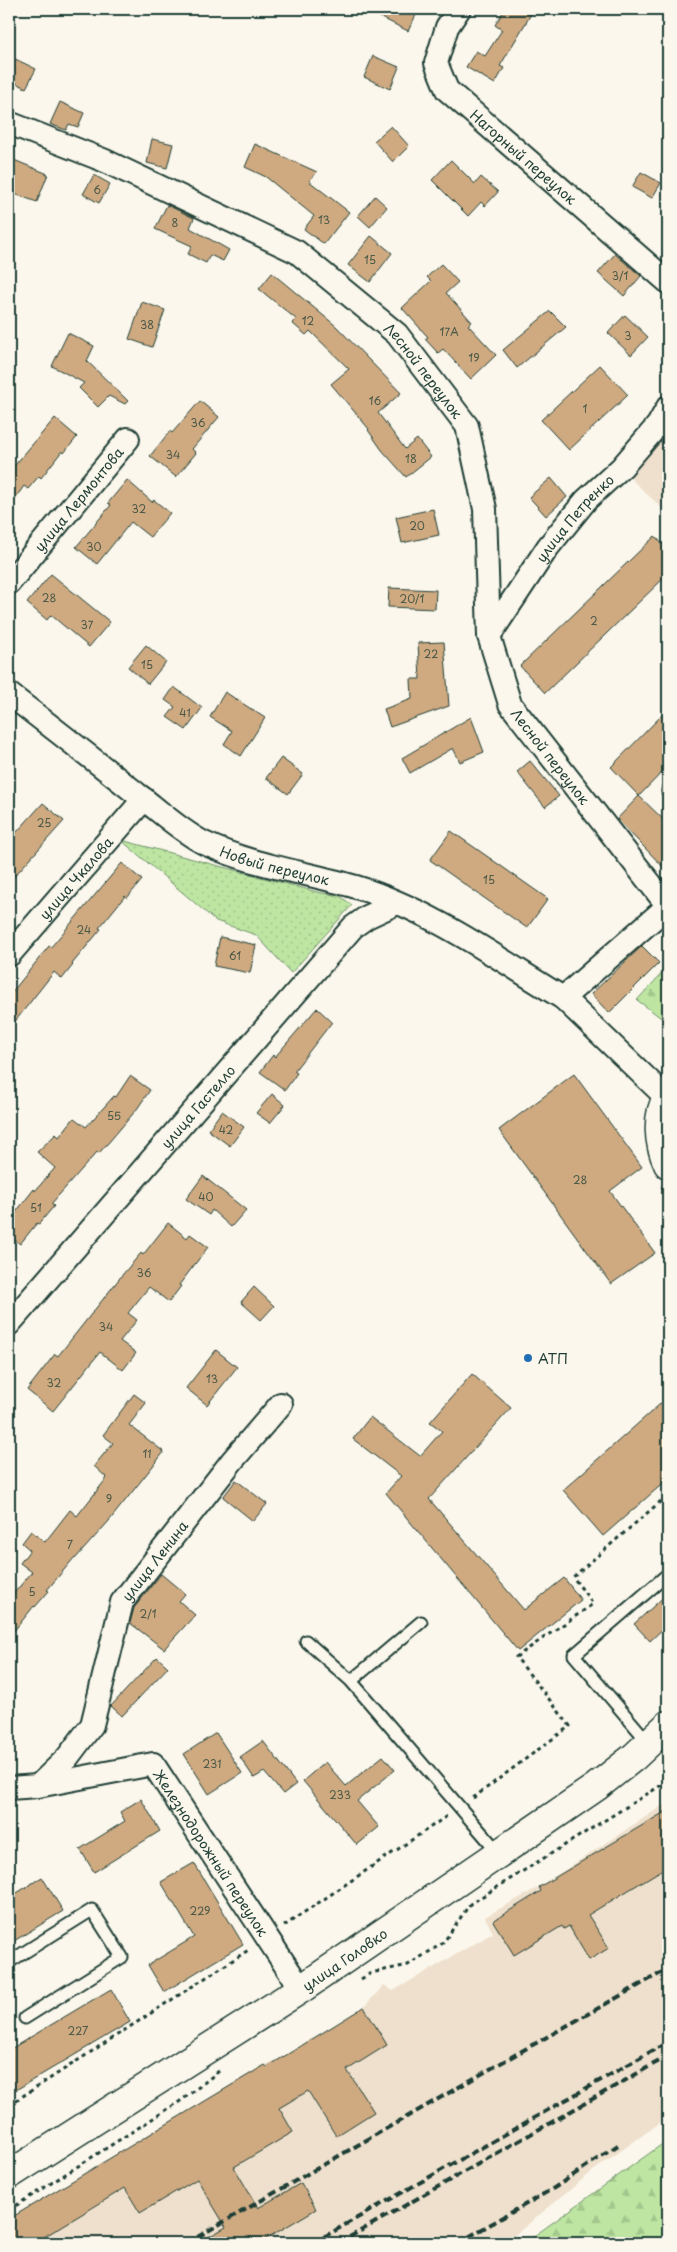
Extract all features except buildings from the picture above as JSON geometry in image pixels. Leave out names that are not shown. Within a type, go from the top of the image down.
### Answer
[{"type":"main road","points":[[667,1097],[660,1123],[660,1143],[668,1164]]},
{"type":"main road","name":"улица Головко","points":[[9,2175],[301,1989],[596,1787],[668,1725]]},
{"type":"street","name":"Нагорный переулок","points":[[459,9],[447,27],[436,64],[447,90],[668,282]]},
{"type":"street","name":"Лесной переулок","points":[[9,123],[103,160],[297,252],[397,334],[468,426],[485,509],[489,636],[510,704],[668,906],[562,998]]},
{"type":"street","name":"улица Петренко","points":[[489,636],[554,540],[586,500],[622,466],[652,432],[668,407]]},
{"type":"street","name":"улица Лермонтова","points":[[9,583],[128,439]]},
{"type":"street","name":"Новый переулок","points":[[9,694],[176,826],[203,842],[229,854],[357,888],[433,919],[562,998]]},
{"type":"street","name":"улица Чкалова","points":[[9,955],[144,799]]},
{"type":"street","name":"улица Гастелло","points":[[9,1324],[353,927],[367,917],[397,904]]},
{"type":"street","points":[[562,998],[667,1097]]},
{"type":"street","name":"улица Ленина","points":[[38,1786],[67,1758],[92,1726],[113,1632],[122,1602],[232,1461],[280,1404]]},
{"type":"street","name":"Железнодорожный переулок","points":[[9,1788],[38,1786],[153,1764],[301,1989]]},
{"type":"lane","points":[[648,1743],[574,1655],[668,1574]]},
{"type":"lane","points":[[351,1681],[421,1622]]},
{"type":"lane","points":[[306,1641],[351,1681],[499,1853]]},
{"type":"lane","points":[[9,1962],[92,1910],[122,1957],[25,2018]]},
{"type":"path","points":[[9,2105],[268,1937],[460,1807],[570,1726],[516,1658],[593,1604],[573,1577],[668,1495]]},
{"type":"path","points":[[354,1984],[371,1973],[408,1965],[442,1943],[470,1904],[668,1781]]},
{"type":"path","points":[[9,2210],[174,2105],[221,2070]]},
{"type":"shaded area","points":[[668,426],[668,514],[630,478]]},
{"type":"shaded area","points":[[668,1802],[668,2117],[593,2171],[505,2243],[30,2243],[125,2188],[140,2213],[197,2179],[234,2167],[293,2132],[279,2108],[288,2102],[265,2065],[286,2056],[335,2136],[373,2112],[347,2070],[387,2045],[364,2007],[384,1985],[393,1991],[493,1933],[485,1917],[539,1887]]},
{"type":"green space","points":[[121,840],[317,892],[340,896],[352,905],[291,973],[256,935],[216,921]]},
{"type":"green space","points":[[668,967],[668,1023],[637,1000]]},
{"type":"green space","points":[[668,2140],[668,2243],[528,2243],[527,2241]]},
{"type":"railway","points":[[187,2243],[668,1969]]},
{"type":"railway","points":[[313,2243],[668,2042]]},
{"type":"railway","points":[[339,2243],[668,2056]]},
{"type":"railway","points":[[458,2243],[554,2188],[618,2145]]},
{"type":"place","name":"АТП","points":[[528,1358]]}]
